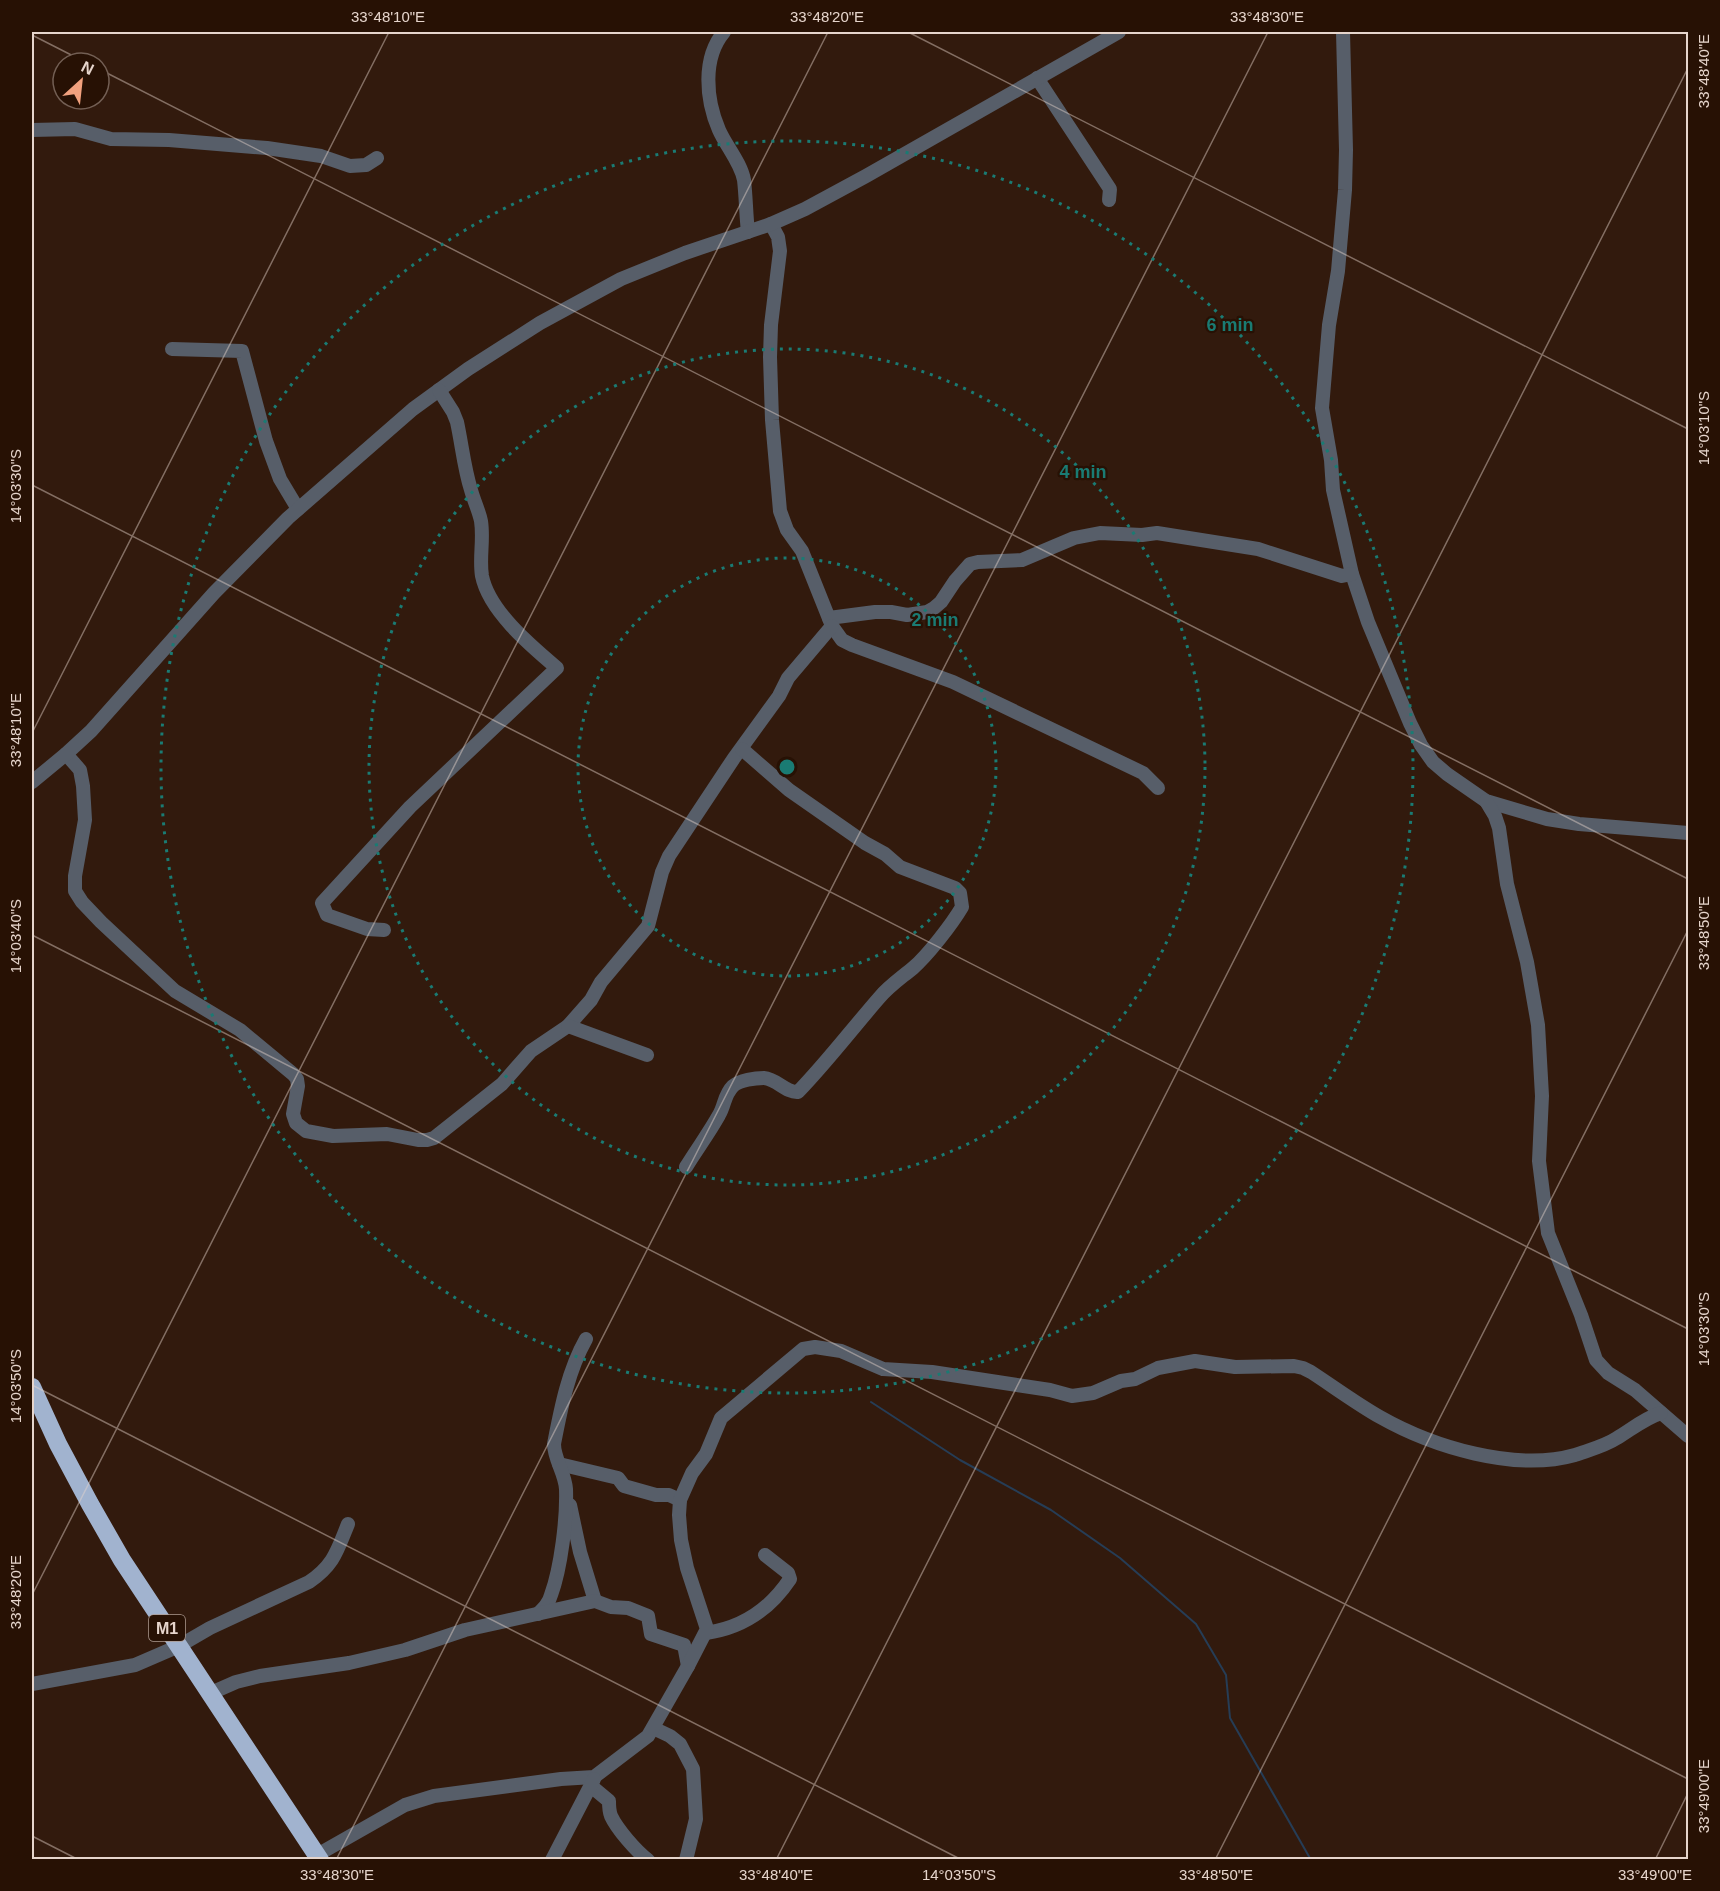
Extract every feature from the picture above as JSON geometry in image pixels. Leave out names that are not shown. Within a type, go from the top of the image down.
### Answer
[{"type":"highway","name":"M1","points":[[32,1387],[58,1444],[122,1560],[318,1858]]},
{"type":"street","points":[[724,32],[718,38],[710,62],[709,93],[717,123],[744,180],[748,232]]},
{"type":"street","points":[[32,782],[66,754],[114,707],[226,580],[298,509],[413,409],[439,390],[519,335],[621,279],[685,253],[771,224],[805,208],[866,176],[1119,32]]},
{"type":"street","points":[[1343,32],[1345,190],[1322,408],[1331,460],[1333,490],[1352,574],[1368,622],[1421,745],[1433,762],[1486,801],[1558,821],[1689,833]]},
{"type":"street","points":[[1038,78],[1110,189],[1109,200]]},
{"type":"street","points":[[32,130],[75,129],[111,139],[169,140],[267,148],[321,156],[350,166],[366,165],[377,158]]},
{"type":"street","points":[[771,224],[778,237],[780,251],[771,325],[770,357],[772,431],[780,511],[787,530],[802,551],[831,622],[842,640],[953,682],[1143,773],[1158,788]]},
{"type":"street","points":[[172,349],[242,351],[276,470],[298,509]]},
{"type":"street","points":[[384,930],[367,929],[327,915],[322,903],[410,807],[557,668],[513,627],[484,584],[480,563],[483,541],[480,519],[471,489],[457,422],[439,390]]},
{"type":"street","points":[[66,754],[80,770],[83,786],[85,820],[75,876],[75,891],[82,902],[175,991],[240,1030],[297,1079],[293,1114],[296,1123],[306,1131],[333,1136],[387,1134],[427,1140],[434,1138],[502,1084],[538,1045],[568,1026],[591,1000],[601,982],[648,926],[662,872],[669,856],[734,758],[779,696],[788,678],[831,622],[875,612],[907,615],[927,612],[941,602],[970,564],[1022,560],[1074,538],[1100,533],[1142,535],[1157,533],[1183,536],[1267,551],[1342,576],[1352,574]]},
{"type":"street","points":[[686,1167],[721,1112],[724,1098],[735,1085],[750,1079],[766,1078],[792,1092],[798,1092],[823,1066],[879,998],[896,980],[915,966],[962,907],[960,893],[955,888],[900,867],[885,854],[865,843],[789,790],[742,749]]},
{"type":"street","points":[[1486,801],[1499,828],[1507,884],[1527,962],[1536,1016],[1542,1096],[1539,1161],[1548,1233],[1581,1315],[1596,1360],[1608,1373],[1635,1390],[1689,1436]]},
{"type":"street","points":[[568,1026],[647,1055]]},
{"type":"street","points":[[586,1339],[579,1352],[561,1410],[554,1450],[566,1487],[580,1552],[595,1602]]},
{"type":"street","points":[[552,1860],[575,1812],[593,1782],[648,1736],[706,1633],[685,1558],[679,1515],[680,1500],[692,1473],[706,1454],[721,1418],[803,1349],[810,1347],[841,1351],[883,1369],[932,1372],[1050,1390],[1072,1396],[1093,1394],[1158,1368],[1195,1361],[1235,1367],[1294,1366],[1311,1372],[1401,1428],[1464,1451],[1514,1459],[1546,1460],[1574,1455],[1614,1440],[1647,1418],[1661,1413]]},
{"type":"street","points":[[559,1464],[618,1478],[624,1486],[656,1495],[669,1495],[680,1500]]},
{"type":"street","points":[[538,1614],[546,1606],[551,1595],[563,1543],[566,1487]]},
{"type":"street","points":[[32,1684],[135,1665],[309,1582],[324,1572],[333,1560],[348,1524]]},
{"type":"street","points":[[706,1633],[722,1631],[745,1621],[766,1608],[780,1593],[790,1579],[788,1573],[765,1555]]},
{"type":"street","points":[[211,1693],[237,1682],[260,1676],[349,1663],[405,1650],[458,1631],[595,1602],[611,1607],[628,1608],[648,1616],[651,1634],[684,1645],[688,1666]]},
{"type":"street","points":[[653,1728],[680,1744],[693,1769],[696,1819],[686,1860]]},
{"type":"street","points":[[318,1858],[405,1805],[420,1799],[529,1783],[593,1782]]},
{"type":"street","points":[[593,1782],[609,1802],[610,1814],[615,1823],[642,1858]]},
{"type":"waterway","points":[[871,1402],[960,1460],[1051,1510],[1120,1558],[1196,1624],[1226,1675],[1230,1718],[1311,1860]]}]
